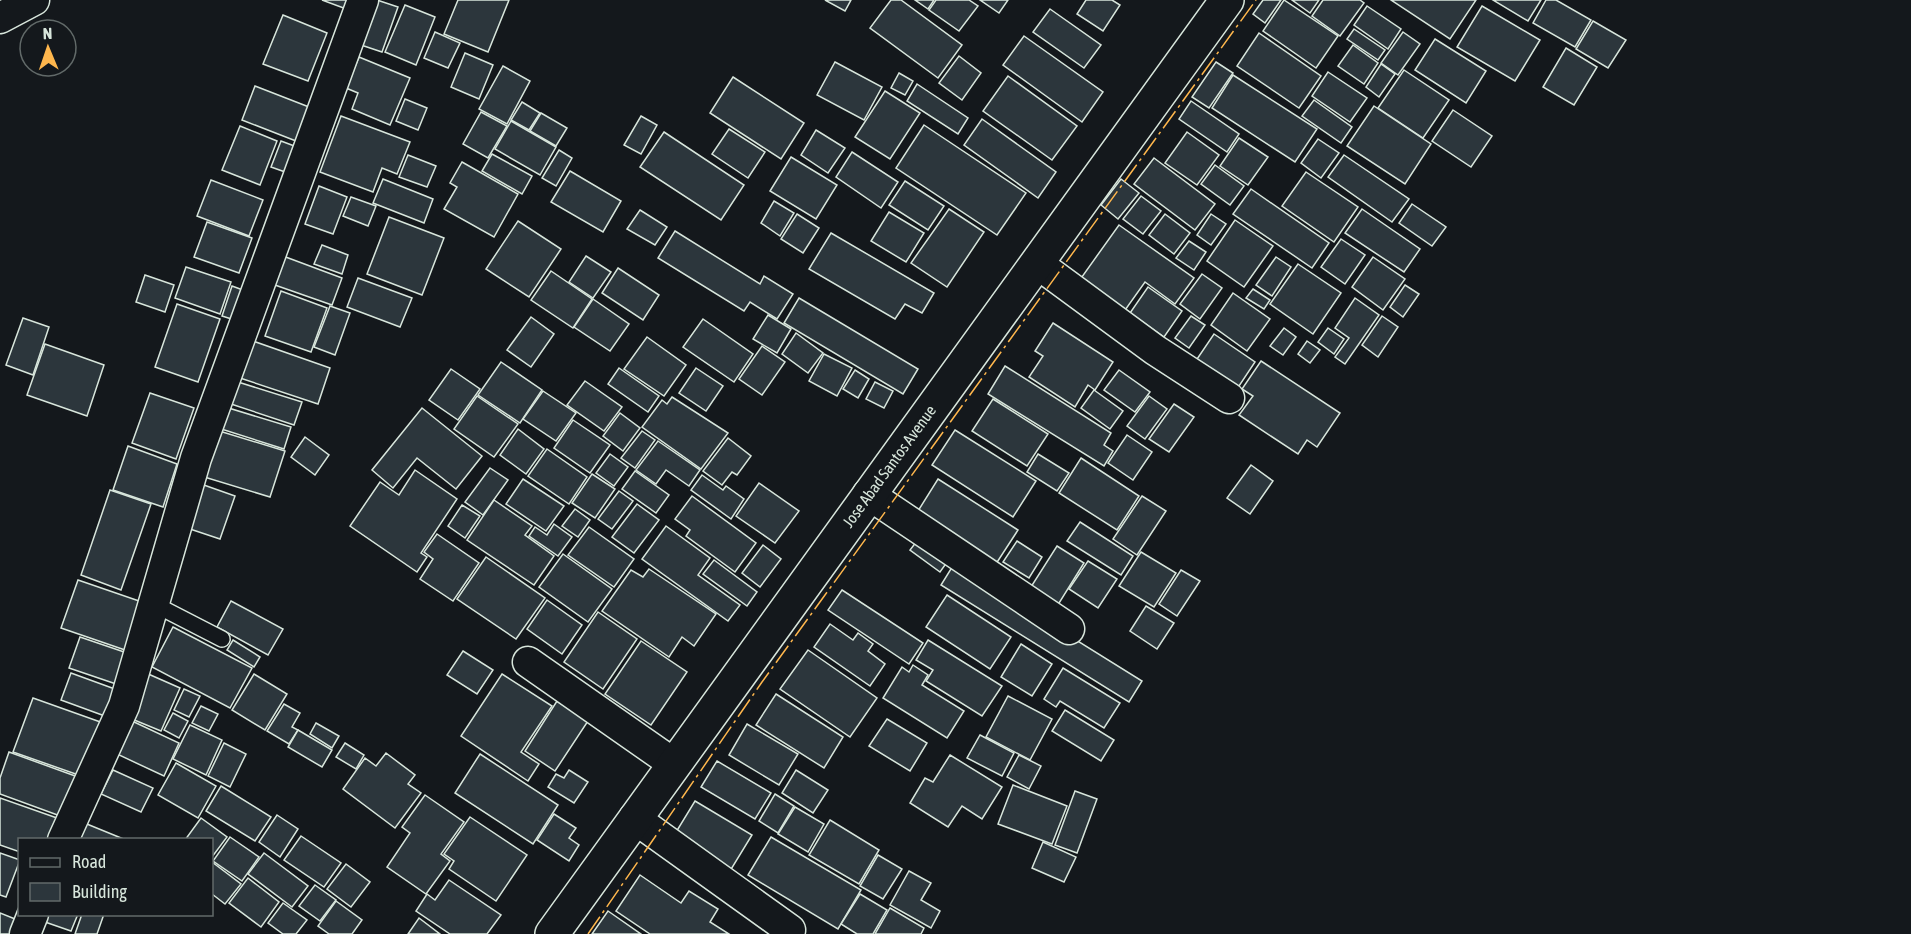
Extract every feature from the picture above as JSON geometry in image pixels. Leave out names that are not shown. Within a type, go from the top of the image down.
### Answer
[{"type":"highway","name":"Jose Abad Santos Avenue","points":[[552,934],[1227,0]]},
{"type":"street","points":[[0,18],[34,0]]},
{"type":"street","points":[[64,838],[124,706],[152,603],[196,458],[363,0]]},
{"type":"street","points":[[1038,264],[1155,350],[1229,398]]},
{"type":"street","points":[[868,494],[1070,629]]},
{"type":"street","points":[[528,662],[674,764]]},
{"type":"street","points":[[634,818],[790,930]]},
{"type":"street","points":[[25,934],[33,916]]},
{"type":"lane","points":[[152,603],[222,639]]},
{"type":"building","points":[[322,0],[352,0],[349,10]]},
{"type":"building","points":[[377,0],[398,7],[382,52],[361,45]]},
{"type":"building","points":[[458,0],[509,0],[488,52],[444,34]]},
{"type":"building","points":[[825,0],[851,0],[845,11]]},
{"type":"building","points":[[891,0],[901,0],[962,45],[938,78],[870,28]]},
{"type":"building","points":[[915,0],[934,0],[928,9]]},
{"type":"building","points":[[936,0],[969,0],[978,6],[959,31],[929,10]]},
{"type":"building","points":[[980,0],[1008,0],[999,13]]},
{"type":"building","points":[[1086,0],[1112,0],[1120,5],[1103,31],[1077,14]]},
{"type":"building","points":[[1263,0],[1281,0],[1265,23],[1253,14]]},
{"type":"building","points":[[1284,0],[1338,36],[1316,68],[1263,31]]},
{"type":"building","points":[[1292,0],[1319,0],[1310,13]]},
{"type":"building","points":[[1323,0],[1360,0],[1364,3],[1340,36],[1312,16]]},
{"type":"building","points":[[1391,0],[1476,0],[1450,39]]},
{"type":"building","points":[[1493,0],[1541,0],[1528,21]]},
{"type":"building","points":[[1546,0],[1556,0],[1591,20],[1575,47],[1533,23]]},
{"type":"building","points":[[405,5],[435,17],[416,65],[385,52]]},
{"type":"building","points":[[1367,6],[1401,29],[1388,49],[1354,25]]},
{"type":"building","points":[[1482,6],[1540,40],[1515,81],[1457,47]]},
{"type":"building","points":[[1050,9],[1101,45],[1084,68],[1033,32]]},
{"type":"building","points":[[283,15],[327,33],[308,81],[263,64]]},
{"type":"building","points":[[1593,21],[1626,40],[1608,68],[1576,49]]},
{"type":"building","points":[[1354,29],[1385,50],[1378,60],[1347,39]]},
{"type":"building","points":[[435,32],[460,43],[448,68],[424,58]]},
{"type":"building","points":[[1403,32],[1420,44],[1398,75],[1381,63]]},
{"type":"building","points":[[1259,33],[1321,76],[1299,108],[1237,66]]},
{"type":"building","points":[[1024,36],[1103,92],[1082,122],[1003,65]]},
{"type":"building","points":[[1435,39],[1486,71],[1466,103],[1415,70]]},
{"type":"building","points":[[1353,45],[1378,63],[1364,84],[1338,66]]},
{"type":"building","points":[[1566,48],[1597,67],[1574,105],[1543,87]]},
{"type":"building","points":[[465,53],[493,65],[479,99],[451,87]]},
{"type":"building","points":[[959,56],[981,73],[962,100],[939,83]]},
{"type":"building","points":[[359,57],[410,78],[390,125],[352,109],[358,93],[346,88]]},
{"type":"building","points":[[835,62],[882,87],[864,120],[817,95]]},
{"type":"building","points":[[1216,62],[1233,73],[1209,108],[1192,97]]},
{"type":"building","points":[[1381,64],[1395,74],[1379,97],[1366,87]]},
{"type":"building","points":[[503,66],[530,81],[507,124],[479,109]]},
{"type":"building","points":[[1404,70],[1449,100],[1423,138],[1378,108]]},
{"type":"building","points":[[1328,72],[1367,98],[1350,122],[1312,96]]},
{"type":"building","points":[[899,73],[913,81],[905,95],[891,88]]},
{"type":"building","points":[[1233,75],[1317,129],[1295,162],[1212,108]]},
{"type":"building","points":[[1008,76],[1077,126],[1052,160],[983,111]]},
{"type":"building","points":[[733,77],[804,123],[781,159],[710,113]]},
{"type":"building","points":[[917,84],[968,118],[958,134],[907,101]]},
{"type":"building","points":[[255,86],[309,107],[296,141],[242,120]]},
{"type":"building","points":[[885,91],[920,113],[890,159],[855,137]]},
{"type":"building","points":[[405,99],[427,108],[418,130],[396,121]]},
{"type":"building","points":[[1314,100],[1352,127],[1341,143],[1302,116]]},
{"type":"building","points":[[1191,101],[1239,134],[1227,152],[1179,119]]},
{"type":"building","points":[[522,102],[540,113],[529,130],[511,120]]},
{"type":"building","points":[[1374,106],[1431,144],[1405,184],[1347,146]]},
{"type":"building","points":[[1453,110],[1492,136],[1471,167],[1432,141]]},
{"type":"building","points":[[481,112],[507,126],[488,158],[463,144]]},
{"type":"building","points":[[541,113],[567,128],[556,146],[530,131]]},
{"type":"building","points":[[341,116],[410,142],[397,174],[382,168],[373,192],[320,172]]},
{"type":"building","points":[[641,116],[657,125],[641,154],[624,145]]},
{"type":"building","points":[[982,119],[1056,172],[1038,198],[964,145]]},
{"type":"building","points":[[511,121],[556,147],[540,175],[495,149]]},
{"type":"building","points":[[924,125],[1026,193],[997,235],[896,168]]},
{"type":"building","points":[[240,126],[277,141],[260,185],[222,170]]},
{"type":"building","points":[[729,129],[765,152],[748,178],[712,154]]},
{"type":"building","points":[[816,130],[845,148],[828,173],[801,155]]},
{"type":"building","points":[[664,132],[744,185],[721,220],[640,167]]},
{"type":"building","points":[[1187,132],[1219,155],[1197,185],[1165,163]]},
{"type":"building","points":[[1239,138],[1268,157],[1248,185],[1220,166]]},
{"type":"building","points":[[1318,139],[1339,153],[1321,178],[1301,163]]},
{"type":"building","points":[[281,141],[297,147],[288,173],[271,167]]},
{"type":"building","points":[[559,150],[572,158],[556,186],[542,178]]},
{"type":"building","points":[[852,152],[898,182],[881,208],[836,177]]},
{"type":"building","points":[[492,154],[532,176],[522,194],[482,171]]},
{"type":"building","points":[[408,155],[436,166],[427,187],[399,177]]},
{"type":"building","points":[[1344,155],[1409,199],[1392,222],[1328,177]]},
{"type":"building","points":[[791,157],[837,185],[816,219],[770,191]]},
{"type":"building","points":[[1154,158],[1215,204],[1195,230],[1134,184]]},
{"type":"building","points":[[462,162],[518,194],[494,237],[444,209],[457,187],[450,183]]},
{"type":"building","points":[[1215,165],[1244,186],[1230,205],[1201,184]]},
{"type":"building","points":[[570,171],[621,201],[603,232],[551,202]]},
{"type":"building","points":[[1306,172],[1358,207],[1334,242],[1282,206]]},
{"type":"building","points":[[383,179],[433,199],[424,223],[373,203]]},
{"type":"building","points":[[1121,179],[1139,193],[1118,219],[1101,205]]},
{"type":"building","points":[[211,180],[263,200],[249,236],[197,216]]},
{"type":"building","points":[[905,181],[944,206],[928,230],[889,205]]},
{"type":"building","points":[[319,186],[347,197],[333,234],[305,224]]},
{"type":"building","points":[[1251,189],[1329,243],[1312,268],[1233,214]]},
{"type":"building","points":[[1141,196],[1161,211],[1143,234],[1123,219]]},
{"type":"building","points":[[351,197],[376,206],[368,226],[343,216]]},
{"type":"building","points":[[774,201],[794,213],[780,236],[761,223]]},
{"type":"building","points":[[1412,204],[1446,227],[1432,246],[1399,223]]},
{"type":"building","points":[[949,209],[984,232],[947,287],[911,263]]},
{"type":"building","points":[[1362,209],[1420,249],[1404,272],[1345,233]]},
{"type":"building","points":[[640,210],[667,227],[655,245],[627,229]]},
{"type":"building","points":[[889,212],[924,233],[906,262],[871,241]]},
{"type":"building","points":[[797,214],[819,228],[803,253],[781,239]]},
{"type":"building","points":[[1165,214],[1190,233],[1174,254],[1149,235]]},
{"type":"building","points":[[1211,214],[1226,224],[1211,245],[1197,235]]},
{"type":"building","points":[[389,217],[444,238],[422,295],[367,274]]},
{"type":"building","points":[[1235,220],[1273,246],[1244,287],[1207,261]]},
{"type":"building","points":[[518,221],[561,249],[529,297],[486,269]]},
{"type":"building","points":[[207,222],[252,238],[239,273],[194,257]]},
{"type":"building","points":[[1119,225],[1194,278],[1175,304],[1145,282],[1123,313],[1079,281]]},
{"type":"building","points":[[675,231],[760,284],[764,276],[793,294],[777,319],[750,302],[744,311],[658,258]]},
{"type":"building","points":[[831,233],[934,293],[922,313],[905,304],[895,319],[809,269]]},
{"type":"building","points":[[1341,239],[1365,255],[1345,284],[1321,267]]},
{"type":"building","points":[[1189,241],[1206,252],[1194,270],[1176,258]]},
{"type":"building","points":[[322,245],[348,255],[342,274],[314,264]]},
{"type":"building","points":[[283,256],[342,278],[332,305],[272,284]]},
{"type":"building","points":[[586,256],[611,272],[593,298],[569,282]]},
{"type":"building","points":[[1276,257],[1291,267],[1272,296],[1256,285]]},
{"type":"building","points":[[1373,257],[1405,279],[1383,310],[1352,287]]},
{"type":"building","points":[[1298,264],[1341,293],[1313,334],[1270,304]]},
{"type":"building","points":[[186,267],[231,282],[220,314],[175,298]]},
{"type":"building","points":[[618,268],[659,295],[643,320],[602,293]]},
{"type":"building","points":[[551,271],[592,299],[573,328],[531,300]]},
{"type":"building","points":[[1202,274],[1222,288],[1200,319],[1180,304]]},
{"type":"building","points":[[145,275],[174,285],[165,312],[136,302]]},
{"type":"building","points":[[358,278],[412,298],[400,327],[347,307]]},
{"type":"building","points":[[1405,285],[1419,294],[1403,317],[1390,307]]},
{"type":"building","points":[[232,286],[251,293],[241,322],[222,316]]},
{"type":"building","points":[[1148,287],[1182,311],[1164,337],[1130,313]]},
{"type":"building","points":[[1253,289],[1270,300],[1264,309],[1246,298]]},
{"type":"building","points":[[281,291],[327,308],[311,352],[265,336]]},
{"type":"building","points":[[1233,293],[1270,319],[1247,351],[1211,325]]},
{"type":"building","points":[[799,298],[918,369],[903,394],[784,323]]},
{"type":"building","points":[[1355,298],[1379,315],[1345,364],[1335,357],[1349,338],[1335,328]]},
{"type":"building","points":[[593,299],[629,324],[610,351],[574,327]]},
{"type":"building","points":[[177,304],[220,319],[198,382],[155,367]]},
{"type":"building","points":[[330,306],[350,313],[335,355],[314,347]]},
{"type":"building","points":[[768,315],[791,329],[777,353],[753,339]]},
{"type":"building","points":[[1191,316],[1205,325],[1189,348],[1175,338]]},
{"type":"building","points":[[1382,316],[1398,327],[1378,357],[1362,345]]},
{"type":"building","points":[[531,317],[554,334],[531,367],[507,350]]},
{"type":"building","points":[[23,318],[49,327],[33,375],[6,365]]},
{"type":"building","points":[[703,319],[753,354],[734,382],[683,347]]},
{"type":"building","points":[[1053,323],[1113,362],[1095,390],[1088,385],[1075,407],[1029,377],[1043,356],[1035,351]]},
{"type":"building","points":[[1284,328],[1296,337],[1283,355],[1270,346]]},
{"type":"building","points":[[1328,328],[1344,339],[1334,354],[1318,342]]},
{"type":"building","points":[[796,333],[823,353],[808,373],[782,354]]},
{"type":"building","points":[[1214,334],[1255,362],[1237,389],[1195,362]]},
{"type":"building","points":[[647,337],[686,365],[664,396],[624,369]]},
{"type":"building","points":[[253,341],[330,368],[318,404],[240,378]]},
{"type":"building","points":[[1307,341],[1320,350],[1310,363],[1298,354]]},
{"type":"building","points":[[45,344],[104,365],[87,416],[27,395]]},
{"type":"building","points":[[762,346],[785,362],[762,395],[739,379]]},
{"type":"building","points":[[824,354],[852,368],[837,396],[809,381]]},
{"type":"building","points":[[1261,361],[1340,413],[1317,447],[1307,440],[1298,454],[1239,415],[1253,396],[1242,389]]},
{"type":"building","points":[[501,362],[542,390],[520,423],[478,395]]},
{"type":"building","points":[[1005,366],[1111,433],[1104,445],[1113,451],[1104,466],[988,394]]},
{"type":"building","points":[[619,368],[659,396],[648,412],[608,384]]},
{"type":"building","points":[[696,368],[723,386],[706,411],[679,393]]},
{"type":"building","points":[[451,369],[480,389],[458,420],[429,400]]},
{"type":"building","points":[[855,370],[869,379],[858,398],[843,389]]},
{"type":"building","points":[[1119,370],[1150,392],[1135,412],[1104,390]]},
{"type":"building","points":[[585,381],[622,407],[604,431],[567,405]]},
{"type":"building","points":[[238,382],[302,402],[294,425],[231,404]]},
{"type":"building","points":[[875,382],[893,391],[884,408],[866,399]]},
{"type":"building","points":[[1094,390],[1123,411],[1110,429],[1081,408]]},
{"type":"building","points":[[543,391],[576,413],[556,441],[523,419]]},
{"type":"building","points":[[150,393],[194,408],[176,459],[132,443]]},
{"type":"building","points":[[477,396],[518,424],[494,457],[454,429]]},
{"type":"building","points":[[1149,396],[1167,409],[1145,439],[1127,426]]},
{"type":"building","points":[[672,397],[728,433],[701,469],[642,427],[662,400],[667,404]]},
{"type":"building","points":[[993,399],[1048,434],[1027,466],[972,431]]},
{"type":"building","points":[[1174,404],[1194,417],[1169,452],[1149,439]]},
{"type":"building","points":[[222,406],[291,427],[284,449],[215,427]]},
{"type":"building","points":[[422,408],[482,456],[456,489],[417,458],[393,488],[372,470]]},
{"type":"building","points":[[620,413],[640,428],[623,451],[603,436]]},
{"type":"building","points":[[573,420],[610,445],[590,473],[554,448]]},
{"type":"building","points":[[518,429],[544,449],[526,474],[500,455]]},
{"type":"building","points":[[216,430],[285,451],[270,497],[201,476]]},
{"type":"building","points":[[955,430],[1036,481],[1013,517],[932,465]]},
{"type":"building","points":[[642,431],[655,440],[635,468],[621,458]]},
{"type":"building","points":[[1127,435],[1152,452],[1133,480],[1108,463]]},
{"type":"building","points":[[305,437],[329,455],[315,475],[291,457]]},
{"type":"building","points":[[728,438],[751,456],[737,475],[732,472],[722,485],[703,471]]},
{"type":"building","points":[[658,441],[700,470],[689,486],[666,470],[656,484],[636,470]]},
{"type":"building","points":[[128,446],[177,464],[163,507],[113,490]]},
{"type":"building","points":[[547,449],[587,477],[569,504],[528,476]]},
{"type":"building","points":[[610,454],[628,467],[614,486],[596,473]]},
{"type":"building","points":[[1038,454],[1069,473],[1057,491],[1027,472]]},
{"type":"building","points":[[1081,458],[1139,496],[1117,530],[1059,493]]},
{"type":"building","points":[[1251,465],[1273,481],[1250,514],[1227,498]]},
{"type":"building","points":[[490,468],[508,480],[483,515],[465,502]]},
{"type":"building","points":[[415,470],[457,499],[421,553],[427,557],[417,572],[350,526],[380,482],[399,495]]},
{"type":"building","points":[[635,471],[669,495],[656,513],[622,489]]},
{"type":"building","points":[[592,474],[615,489],[595,518],[572,503]]},
{"type":"building","points":[[702,475],[723,490],[726,486],[744,499],[731,519],[691,490]]},
{"type":"building","points":[[523,479],[564,506],[546,531],[506,504]]},
{"type":"building","points":[[938,479],[1018,530],[992,570],[913,519]]},
{"type":"building","points":[[759,483],[799,511],[775,543],[736,516]]},
{"type":"building","points":[[201,484],[235,496],[220,539],[187,528]]},
{"type":"building","points":[[110,490],[151,504],[121,590],[81,575]]},
{"type":"building","points":[[619,491],[633,501],[612,529],[598,519]]},
{"type":"building","points":[[692,496],[756,543],[735,572],[686,536],[690,530],[675,519]]},
{"type":"building","points":[[1142,496],[1166,511],[1137,555],[1113,539]]},
{"type":"building","points":[[494,500],[532,526],[525,535],[554,556],[534,585],[467,540]]},
{"type":"building","points":[[637,504],[659,520],[634,553],[612,537]]},
{"type":"building","points":[[462,505],[480,516],[465,538],[448,526]]},
{"type":"building","points":[[575,509],[590,520],[578,537],[562,526]]},
{"type":"building","points":[[1080,522],[1133,556],[1121,575],[1067,541]]},
{"type":"building","points":[[554,524],[572,537],[558,556],[529,536],[535,527],[547,535]]},
{"type":"building","points":[[666,526],[710,558],[698,575],[740,605],[728,621],[642,559]]},
{"type":"building","points":[[589,527],[634,559],[614,587],[568,555]]},
{"type":"building","points":[[437,534],[479,563],[453,601],[420,579],[433,559],[424,552]]},
{"type":"building","points":[[920,537],[950,558],[940,572],[910,550]]},
{"type":"building","points":[[1017,541],[1042,557],[1029,578],[1003,562]]},
{"type":"building","points":[[763,545],[781,559],[760,587],[742,573]]},
{"type":"building","points":[[1057,546],[1084,563],[1056,608],[1029,590]]},
{"type":"building","points":[[1141,552],[1176,573],[1154,607],[1119,586]]},
{"type":"building","points":[[563,554],[612,589],[588,622],[539,587]]},
{"type":"building","points":[[486,557],[545,598],[516,639],[457,599]]},
{"type":"building","points":[[714,560],[757,592],[747,606],[703,574]]},
{"type":"building","points":[[1088,561],[1117,579],[1098,608],[1069,589]]},
{"type":"building","points":[[954,564],[1142,681],[1129,702],[941,585]]},
{"type":"building","points":[[649,569],[716,614],[694,646],[682,637],[669,657],[602,611],[631,570],[643,577]]},
{"type":"building","points":[[1181,570],[1200,581],[1177,616],[1159,604]]},
{"type":"building","points":[[78,580],[142,602],[125,650],[61,628]]},
{"type":"building","points":[[842,590],[923,643],[909,664],[828,610]]},
{"type":"building","points":[[947,595],[1011,637],[990,669],[926,627]]},
{"type":"building","points":[[547,600],[582,625],[562,654],[527,629]]},
{"type":"building","points":[[231,601],[283,629],[268,655],[217,627]]},
{"type":"building","points":[[1146,606],[1174,623],[1157,649],[1130,631]]},
{"type":"building","points":[[598,612],[637,639],[603,689],[564,662]]},
{"type":"building","points":[[830,624],[853,640],[858,633],[873,644],[868,651],[885,664],[870,686],[814,647]]},
{"type":"building","points":[[173,627],[252,668],[230,708],[152,667]]},
{"type":"building","points":[[80,637],[133,655],[122,686],[69,668]]},
{"type":"building","points":[[233,640],[260,657],[254,667],[227,650]]},
{"type":"building","points":[[928,640],[1002,686],[982,716],[926,681],[933,670],[916,660]]},
{"type":"building","points":[[641,641],[687,672],[651,725],[605,694]]},
{"type":"building","points":[[1021,644],[1052,664],[1032,696],[1001,677]]},
{"type":"building","points":[[808,650],[877,698],[850,737],[780,689]]},
{"type":"building","points":[[463,651],[493,670],[477,694],[447,675]]},
{"type":"building","points":[[913,665],[928,675],[922,685],[964,711],[947,738],[883,698],[902,667],[909,672]]},
{"type":"building","points":[[1063,668],[1120,703],[1104,728],[1060,701],[1056,707],[1044,699]]},
{"type":"building","points":[[71,673],[123,692],[113,719],[61,700]]},
{"type":"building","points":[[146,673],[180,688],[161,731],[127,717]]},
{"type":"building","points":[[254,674],[287,694],[265,730],[232,710]]},
{"type":"building","points":[[502,674],[552,706],[521,752],[539,764],[528,781],[461,736]]},
{"type":"building","points":[[184,689],[200,696],[189,717],[174,710]]},
{"type":"building","points":[[776,694],[843,737],[824,768],[756,725]]},
{"type":"building","points":[[1008,696],[1052,719],[1030,760],[986,737]]},
{"type":"building","points":[[33,698],[106,724],[87,778],[13,752]]},
{"type":"building","points":[[557,701],[588,721],[555,771],[525,751]]},
{"type":"building","points":[[284,704],[300,713],[292,727],[298,730],[289,744],[267,731]]},
{"type":"building","points":[[201,706],[218,714],[209,731],[192,723]]},
{"type":"building","points":[[1065,710],[1114,740],[1101,761],[1052,731]]},
{"type":"building","points":[[173,713],[188,721],[179,738],[164,730]]},
{"type":"building","points":[[887,719],[927,743],[910,771],[869,746]]},
{"type":"building","points":[[132,721],[179,743],[164,776],[117,754]]},
{"type":"building","points":[[316,723],[339,736],[332,748],[310,734]]},
{"type":"building","points":[[747,724],[798,754],[779,785],[729,755]]},
{"type":"building","points":[[190,725],[222,740],[206,775],[173,759]]},
{"type":"building","points":[[298,730],[332,750],[322,767],[288,747]]},
{"type":"building","points":[[980,735],[1014,753],[1002,776],[967,758]]},
{"type":"building","points":[[224,743],[246,754],[230,787],[208,776]]},
{"type":"building","points":[[345,743],[364,755],[356,769],[336,757]]},
{"type":"building","points":[[9,752],[78,777],[63,817],[0,794],[0,778]]},
{"type":"building","points":[[386,753],[415,775],[408,784],[421,793],[395,828],[343,789],[365,758],[376,766]]},
{"type":"building","points":[[480,754],[558,805],[533,844],[455,793]]},
{"type":"building","points":[[950,755],[1002,787],[982,819],[962,806],[948,827],[910,803],[925,778],[933,782]]},
{"type":"building","points":[[1019,755],[1041,766],[1029,789],[1007,777]]},
{"type":"building","points":[[717,761],[771,793],[755,819],[701,787]]},
{"type":"building","points":[[176,763],[216,786],[198,818],[158,795]]},
{"type":"building","points":[[113,770],[153,788],[141,812],[101,794]]},
{"type":"building","points":[[569,770],[588,782],[574,803],[548,787],[556,774],[564,778]]},
{"type":"building","points":[[796,770],[828,790],[813,813],[782,793]]},
{"type":"building","points":[[1013,785],[1067,806],[1052,844],[998,824]]},
{"type":"building","points":[[221,786],[271,817],[255,841],[206,811]]},
{"type":"building","points":[[1075,791],[1097,799],[1077,853],[1055,845]]},
{"type":"building","points":[[775,794],[794,806],[778,833],[759,821]]},
{"type":"building","points":[[425,795],[464,822],[441,854],[450,861],[426,894],[387,867],[410,833],[402,827]]},
{"type":"building","points":[[0,798],[57,818],[50,838],[18,838],[18,851],[0,845]]},
{"type":"building","points":[[695,801],[752,835],[730,871],[673,837]]},
{"type":"building","points":[[795,807],[824,824],[808,852],[778,834]]},
{"type":"building","points":[[554,814],[576,828],[569,838],[579,845],[569,861],[537,840]]},
{"type":"building","points":[[277,815],[298,829],[280,857],[259,842]]},
{"type":"building","points":[[470,817],[527,855],[496,901],[449,869],[454,861],[444,854]]},
{"type":"building","points":[[201,818],[227,837],[213,856],[213,838],[186,838]]},
{"type":"building","points":[[830,820],[879,850],[859,884],[809,855]]},
{"type":"building","points":[[82,822],[121,838],[76,838]]},
{"type":"building","points":[[301,836],[341,863],[324,887],[284,860]]},
{"type":"building","points":[[230,837],[259,857],[242,881],[213,861]]},
{"type":"building","points":[[771,837],[861,890],[838,929],[748,875]]},
{"type":"building","points":[[1043,842],[1076,857],[1064,882],[1032,868]]},
{"type":"building","points":[[0,853],[18,859],[18,865],[6,897],[0,895]]},
{"type":"building","points":[[264,853],[308,886],[292,907],[248,874]]},
{"type":"building","points":[[878,855],[902,869],[883,899],[860,886]]},
{"type":"building","points":[[213,863],[241,884],[225,904],[213,895]]},
{"type":"building","points":[[346,864],[370,882],[351,907],[327,889]]},
{"type":"building","points":[[909,871],[931,883],[921,900],[940,911],[931,928],[890,905]]},
{"type":"building","points":[[640,875],[681,903],[689,891],[718,909],[710,922],[729,934],[650,934],[616,911]]},
{"type":"building","points":[[248,878],[279,902],[261,927],[229,903]]},
{"type":"building","points":[[449,880],[501,915],[487,934],[450,934],[416,911],[427,894],[435,900]]},
{"type":"building","points":[[315,885],[336,900],[320,921],[299,906]]},
{"type":"building","points":[[860,894],[887,910],[873,934],[857,934],[841,924]]},
{"type":"building","points":[[336,901],[362,920],[352,934],[329,934],[318,926]]},
{"type":"building","points":[[283,903],[307,920],[296,934],[283,934],[268,923]]},
{"type":"building","points":[[890,908],[924,928],[921,934],[875,934]]},
{"type":"building","points":[[608,911],[641,934],[592,934]]},
{"type":"building","points":[[0,913],[20,921],[15,934],[0,934]]},
{"type":"building","points":[[47,916],[77,916],[71,931],[45,922]]},
{"type":"building","points":[[81,916],[103,916],[97,934],[75,934]]},
{"type":"building","points":[[419,918],[440,934],[408,934]]},
{"type":"power","points":[[588,934],[762,682],[1256,0]]}]
